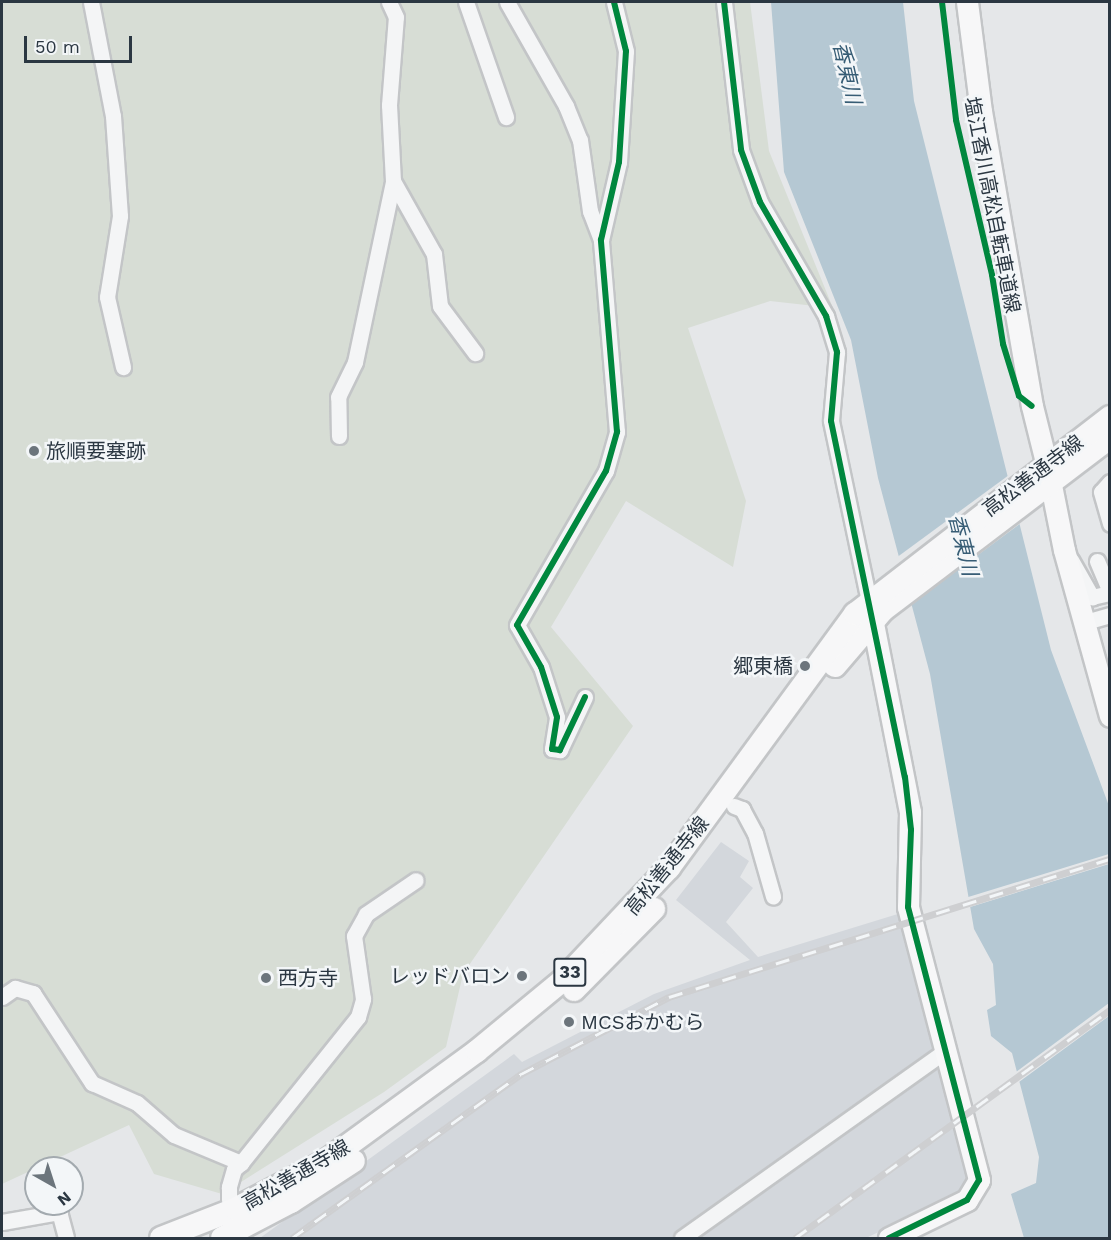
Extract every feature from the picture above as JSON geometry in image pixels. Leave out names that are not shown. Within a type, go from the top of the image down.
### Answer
[{"type":"main road","name":"高松善通寺線","points":[[222,1239],[238,1225],[361,1138],[561,981],[669,868],[846,625],[876,606],[1046,478],[1109,434]]},
{"type":"main road","name":"高松善通寺線","points":[[161,1239],[238,1225],[369,1151],[571,992],[645,919],[734,806],[876,606]]},
{"type":"street","points":[[91,2],[112,116],[120,216],[107,297],[123,367]]},
{"type":"street","points":[[339,436],[338,397],[355,362],[393,181],[389,105],[396,17],[389,2]]},
{"type":"street","points":[[466,2],[506,117]]},
{"type":"street","points":[[507,2],[573,123],[590,211],[601,240],[617,432],[606,471],[517,626],[541,667],[557,717],[552,749],[560,750],[585,697]]},
{"type":"street","points":[[601,240],[619,162],[626,51],[614,2]]},
{"type":"street","points":[[724,2],[741,150],[760,202],[826,316],[837,352],[831,421],[876,606],[910,812],[908,907],[947,1050],[978,1189],[967,1200],[914,1233],[889,1239]]},
{"type":"street","points":[[967,2],[981,111],[1046,478],[1082,623],[1110,716]]},
{"type":"street","points":[[393,181],[434,254],[440,306],[474,353]]},
{"type":"street","points":[[1110,482],[1101,492],[1110,524]]},
{"type":"street","points":[[1064,550],[1092,597],[1110,593],[1097,561]]},
{"type":"street","points":[[1082,623],[1110,615]]},
{"type":"street","points":[[734,806],[742,809],[755,833],[773,896]]},
{"type":"street","points":[[238,1225],[229,1187],[234,1168],[241,1163],[358,1017],[363,999],[354,936],[366,914],[416,880]]},
{"type":"street","points":[[2,997],[15,988],[33,993],[92,1083],[137,1103],[174,1135],[241,1163]]},
{"type":"street","points":[[682,1239],[947,1050]]},
{"type":"street","points":[[2,1222],[26,1216]]},
{"type":"street","points":[[60,1216],[66,1239]]},
{"type":"shaded area","points":[[2,2],[750,2],[769,151],[833,308],[770,301],[688,328],[746,501],[733,567],[626,501],[551,627],[633,726],[463,974],[446,1047],[384,1092],[222,1194],[154,1174],[129,1125],[62,1156],[24,1156],[24,1174],[2,1184]]},
{"type":"shaded area","points":[[721,842],[749,861],[740,877],[753,888],[726,922],[758,957],[901,913],[972,1174],[965,1191],[866,1238],[260,1238],[514,1054],[522,1062],[654,994],[750,960],[676,900]]},
{"type":"water","name":"香東川","points":[[771,2],[903,2],[914,101],[1051,650],[1109,806],[1109,1238],[1024,1238],[1011,1194],[1036,1183],[1039,1157],[1012,1053],[991,1036],[987,1010],[996,1005],[993,964],[974,929],[930,674],[878,478],[851,340],[784,172]]},
{"type":"pier","points":[[1009,475],[1021,523],[909,606],[896,558]]},
{"type":"pier","points":[[1109,854],[1109,864],[967,908],[965,898]]},
{"type":"pier","points":[[1109,1003],[1109,1016],[1019,1082],[1016,1072]]},
{"type":"railway","points":[[292,1238],[521,1074],[669,997],[1110,859]]},
{"type":"railway","points":[[795,1238],[1110,1010]]},
{"type":"cycle path","points":[[585,697],[560,750],[552,749],[557,717],[541,667],[517,625],[606,471],[617,432],[601,240],[619,162],[626,51],[614,2]]},
{"type":"cycle path","points":[[724,2],[741,150],[760,202],[826,316],[837,352],[831,421],[905,777],[911,830],[908,907],[979,1180],[967,1200],[889,1238]]},
{"type":"cycle path","name":"塩江香川高松自転車道線","points":[[942,2],[956,120],[992,275],[1003,344],[1019,396],[1032,406]]},
{"type":"place","name":"旅順要塞跡","points":[[34,451]]},
{"type":"place","name":"郷東橋","points":[[805,666]]},
{"type":"place","name":"レッドバロン","points":[[522,976]]},
{"type":"place","name":"西方寺","points":[[266,978]]},
{"type":"place","name":"MCSおかむら","points":[[569,1022]]}]
